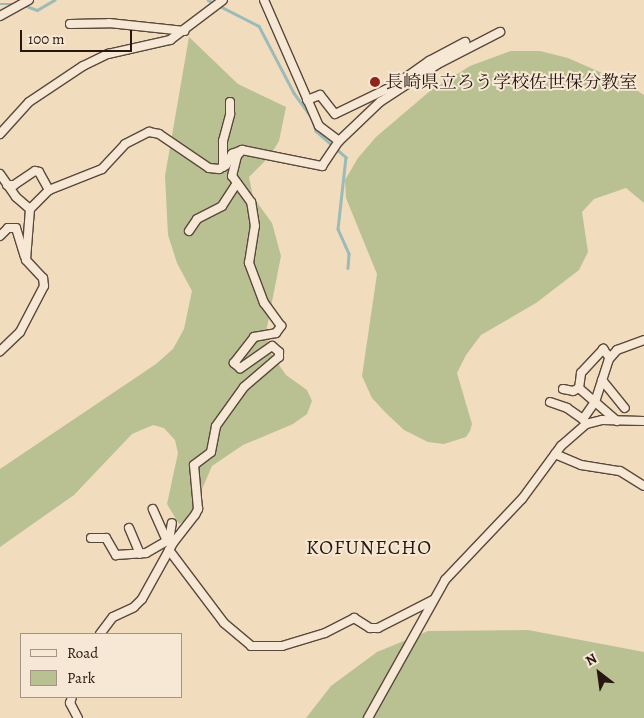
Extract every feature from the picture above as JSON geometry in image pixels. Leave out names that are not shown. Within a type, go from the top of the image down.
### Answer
[{"type":"street","points":[[0,16],[29,0]]},
{"type":"street","points":[[264,0],[319,126],[337,143]]},
{"type":"street","points":[[0,134],[29,102],[83,66],[108,54],[170,40],[222,1]]},
{"type":"street","points":[[70,24],[109,23],[184,31]]},
{"type":"street","points":[[26,259],[30,208],[49,190],[102,169],[125,144],[149,132],[158,134],[209,168],[222,167],[232,154],[242,150],[316,168],[322,166],[337,143],[380,102],[438,64],[500,32]]},
{"type":"street","points":[[307,100],[320,95],[335,114],[395,85],[428,61],[465,42]]},
{"type":"street","points":[[222,167],[223,141],[230,114],[230,102]]},
{"type":"street","points":[[101,633],[113,617],[134,607],[142,599],[170,545],[198,509],[194,465],[211,452],[216,426],[244,387],[279,357],[279,352],[272,346],[240,368],[234,363],[254,337],[276,333],[282,326],[264,303],[249,263],[255,226],[250,202],[232,176],[237,156],[242,150]]},
{"type":"street","points":[[7,185],[14,185],[35,171],[49,190]]},
{"type":"street","points":[[0,174],[7,185],[30,208]]},
{"type":"street","points":[[189,231],[197,219],[222,206],[237,183]]},
{"type":"street","points":[[0,236],[8,228],[16,228],[26,259],[43,278],[44,286],[20,332],[0,351]]},
{"type":"street","points":[[368,718],[445,580],[522,499],[555,454],[585,422],[610,358],[617,350],[644,340]]},
{"type":"street","points":[[579,388],[581,372],[603,349],[610,358]]},
{"type":"street","points":[[602,380],[625,408]]},
{"type":"street","points":[[563,388],[573,391],[579,388]]},
{"type":"street","points":[[579,388],[617,421]]},
{"type":"street","points":[[550,402],[567,408],[585,422],[602,420],[644,421]]},
{"type":"street","points":[[555,454],[581,465],[620,471],[644,486]]},
{"type":"street","points":[[153,508],[170,545],[224,623],[250,646],[282,646],[325,633],[354,618],[370,628],[378,628],[434,600]]},
{"type":"street","points":[[170,545],[172,523]]},
{"type":"street","points":[[129,528],[140,554]]},
{"type":"street","points":[[91,538],[106,538],[116,555],[140,554],[170,545]]},
{"type":"street","points":[[72,698],[70,703],[78,718]]},
{"type":"green space","points":[[189,37],[238,84],[286,107],[279,141],[270,156],[249,177],[253,197],[272,223],[281,256],[266,332],[270,352],[286,375],[307,390],[312,401],[307,414],[293,424],[243,445],[212,466],[190,517],[179,524],[167,504],[178,453],[175,440],[164,428],[153,425],[132,434],[74,495],[0,547],[0,469],[156,364],[173,349],[184,329],[192,291],[177,263],[168,235],[165,176]]},
{"type":"green space","points":[[511,51],[540,51],[568,58],[627,84],[644,95],[644,203],[626,188],[594,199],[582,212],[588,252],[579,270],[536,303],[481,335],[466,355],[457,373],[472,424],[470,431],[466,437],[444,444],[428,442],[404,430],[386,413],[372,398],[362,376],[377,274],[346,198],[345,180],[358,158],[376,137],[430,91],[470,66]]},
{"type":"green space","points":[[528,630],[644,652],[644,718],[306,718],[331,686],[377,652],[428,631]]},
{"type":"waterway","points":[[24,5],[37,10],[54,0]]},
{"type":"waterway","points":[[208,0],[259,26],[294,93],[311,116]]},
{"type":"waterway","points":[[0,4],[14,4]]},
{"type":"waterway","points":[[313,121],[316,131],[346,157],[338,229],[349,254],[348,268]]},
{"type":"place","name":"長崎県立ろう学校佐世保分教室","points":[[375,82]]},
{"type":"district","name":"KOFUNECHO","points":[[369,547]]}]
